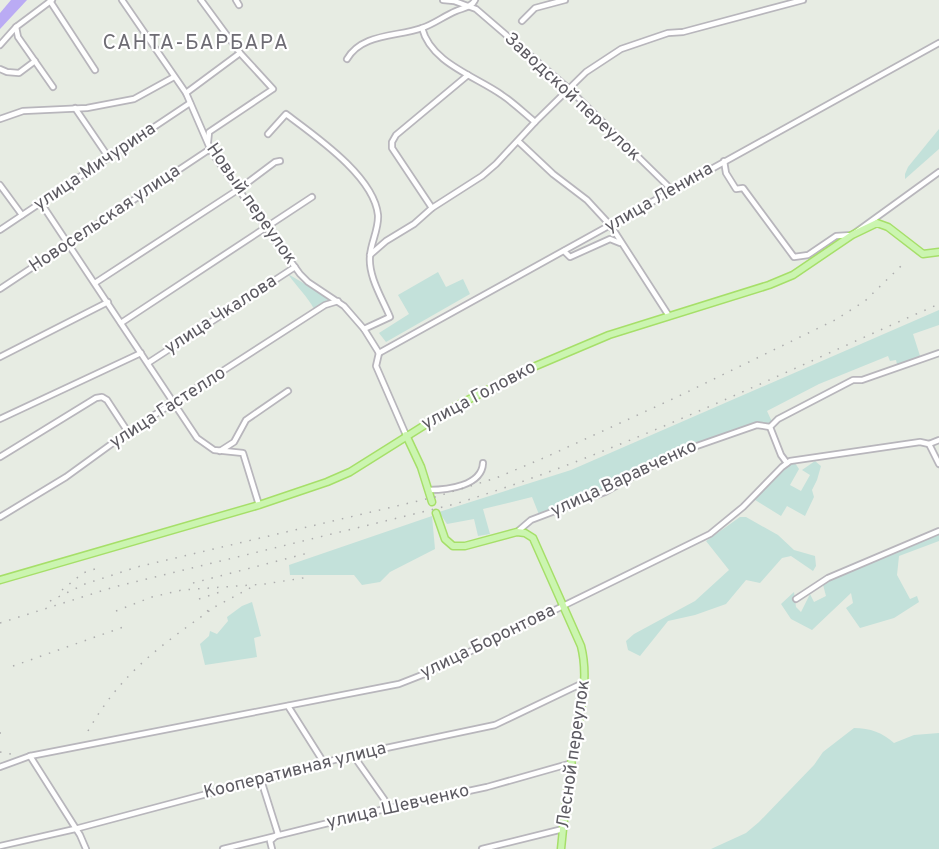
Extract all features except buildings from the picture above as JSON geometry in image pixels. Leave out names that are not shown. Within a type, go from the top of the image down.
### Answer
[{"type":"main road","points":[[852,235],[877,223],[888,228],[922,254],[939,252]]},
{"type":"main road","name":"улица Головко","points":[[0,580],[260,505],[336,478],[406,435],[531,368],[609,335],[769,285],[793,274],[852,235]]},
{"type":"main road","points":[[406,435],[421,467],[432,502]]},
{"type":"main road","points":[[436,513],[445,539],[453,546],[465,546],[517,532]]},
{"type":"main road","name":"Лесной переулок","points":[[517,532],[528,534],[536,541],[581,646],[585,663],[585,682],[561,849]]},
{"type":"street","name":"Новый переулок","points":[[122,0],[186,93],[209,147],[266,228],[308,282],[338,301],[364,328]]},
{"type":"street","points":[[186,93],[240,53],[201,0]]},
{"type":"street","name":"Заводской переулок","points":[[444,0],[476,9],[568,88],[673,191]]},
{"type":"street","points":[[347,60],[352,51],[372,40],[393,33],[422,28],[473,4],[475,0]]},
{"type":"street","points":[[522,21],[536,8],[565,0]]},
{"type":"street","points":[[370,255],[396,234],[414,224],[432,208],[482,176],[585,72],[621,49],[668,33],[693,29],[801,0]]},
{"type":"street","points":[[0,45],[16,27],[51,1],[95,70]]},
{"type":"street","points":[[16,27],[18,37],[53,87]]},
{"type":"street","points":[[422,28],[431,49],[502,95],[535,122]]},
{"type":"street","name":"улица Ленина","points":[[379,353],[939,43]]},
{"type":"street","name":"Новосельская улица","points":[[0,290],[209,147],[209,132],[273,89],[240,53]]},
{"type":"street","points":[[0,69],[19,73],[35,61]]},
{"type":"street","points":[[432,208],[392,148],[392,142],[396,135],[468,75]]},
{"type":"street","points":[[0,118],[23,111],[75,108],[134,99],[174,77]]},
{"type":"street","name":"улица Мичурина","points":[[0,230],[190,103]]},
{"type":"street","points":[[75,108],[109,158]]},
{"type":"street","points":[[268,134],[286,114],[354,170],[369,192],[378,213],[370,255],[370,269],[390,317],[364,328],[379,353],[375,362],[376,366],[406,435]]},
{"type":"street","points":[[518,141],[546,168],[588,200],[611,226],[669,316]]},
{"type":"street","points":[[95,283],[239,189],[275,162],[280,161]]},
{"type":"street","points":[[724,161],[726,173],[736,189],[743,188],[794,257],[808,255],[836,236],[852,235]]},
{"type":"street","name":"улица Головко","points":[[852,235],[883,210],[939,172]]},
{"type":"street","points":[[0,185],[22,215]]},
{"type":"street","points":[[121,323],[312,197]]},
{"type":"street","points":[[41,202],[202,443],[220,451],[243,453],[260,505]]},
{"type":"street","points":[[564,251],[570,257],[610,239],[624,247]]},
{"type":"street","name":"улица Чкалова","points":[[148,363],[295,267]]},
{"type":"street","name":"улица Гастелло","points":[[0,517],[66,477],[128,432],[325,305],[338,301]]},
{"type":"street","points":[[0,357],[108,302]]},
{"type":"street","points":[[0,419],[141,353]]},
{"type":"street","name":"улица Варавченко","points":[[517,532],[531,520],[605,492],[671,455],[757,425],[770,427],[778,419],[853,380],[862,380],[939,353]]},
{"type":"street","points":[[220,451],[234,442],[246,420],[288,391]]},
{"type":"street","points":[[0,457],[96,398],[102,397],[106,400],[128,432]]},
{"type":"street","points":[[770,427],[781,455],[787,463],[793,460],[920,442],[929,444],[939,440]]},
{"type":"street","points":[[929,444],[939,464]]},
{"type":"street","points":[[429,490],[453,488],[467,482],[481,473],[483,463]]},
{"type":"street","name":"улица Боронтова","points":[[0,767],[30,756],[399,684],[422,675],[710,534],[732,518],[787,463]]},
{"type":"street","points":[[796,599],[828,578],[939,531]]},
{"type":"street","name":"Кооперативная улица","points":[[0,846],[75,829],[324,763],[495,725],[585,682]]},
{"type":"street","points":[[288,706],[324,763]]},
{"type":"street","points":[[30,756],[86,849]]},
{"type":"street","points":[[353,756],[389,808]]},
{"type":"street","name":"улица Шевченко","points":[[223,849],[278,834],[487,787],[572,763]]},
{"type":"street","points":[[261,780],[278,834],[270,841],[272,849]]},
{"type":"street","points":[[482,849],[563,829]]},
{"type":"shaded area","points":[[11,0],[27,0],[0,29],[0,13]]},
{"type":"shaded area","points":[[939,129],[939,149],[905,179],[908,167]]},
{"type":"shaded area","points":[[438,272],[446,287],[463,279],[470,294],[386,342],[379,333],[409,314],[398,295]]},
{"type":"shaded area","points":[[288,274],[327,297],[329,299],[314,309]]},
{"type":"shaded area","points":[[939,310],[939,325],[913,334],[921,359],[898,368],[896,360],[890,361],[888,356],[819,384],[767,411],[773,424],[770,427],[757,425],[689,447],[605,492],[540,517],[532,497],[483,509],[490,534],[478,536],[474,519],[447,524],[439,512],[571,470]]},
{"type":"shaded area","points":[[793,460],[799,469],[790,485],[801,491],[810,475],[802,470],[815,461],[821,466],[812,490],[814,497],[805,516],[787,506],[781,516],[752,498],[782,467]]},
{"type":"shaded area","points":[[432,516],[435,549],[390,572],[380,582],[362,585],[354,575],[290,575],[289,565]]},
{"type":"shaded area","points":[[740,517],[746,517],[778,535],[794,550],[815,556],[816,566],[813,571],[791,556],[782,558],[760,583],[746,580],[726,604],[695,615],[668,621],[640,656],[628,650],[626,641],[634,634],[695,601],[729,570],[706,541]]},
{"type":"shaded area","points":[[939,531],[939,541],[899,556],[897,575],[910,599],[917,596],[919,602],[894,618],[860,628],[846,608],[853,603],[851,593],[812,630],[791,619],[781,604],[794,592],[796,607],[801,612],[810,594],[814,602],[826,596],[822,581]]},
{"type":"shaded area","points":[[252,602],[261,636],[254,638],[257,657],[205,665],[200,644],[209,636],[210,631],[217,634],[228,621],[227,617]]},
{"type":"shaded area","points":[[854,728],[876,732],[894,743],[914,735],[939,733],[939,849],[711,849],[746,833],[759,822],[814,765],[823,752]]},
{"type":"railway","points":[[50,601],[85,584],[137,567],[435,497],[496,478],[677,397],[835,320],[865,301],[901,266]]},
{"type":"railway","points":[[0,623],[114,587],[455,504],[517,483],[579,461],[700,411],[939,304]]},
{"type":"railway","points":[[193,583],[312,552]]},
{"type":"railway","points":[[62,590],[83,573],[101,567]]},
{"type":"railway","points":[[116,611],[152,597],[182,590],[265,584],[309,577]]},
{"type":"railway","points":[[207,611],[252,587]]},
{"type":"railway","points":[[199,599],[220,592]]},
{"type":"railway","points":[[88,731],[114,693],[143,662],[212,609]]},
{"type":"railway","points":[[13,666],[129,625]]},
{"type":"railway","points":[[0,752],[11,754]]},
{"type":"district","name":"САНТА-БАРБАРА","points":[[196,43]]}]
